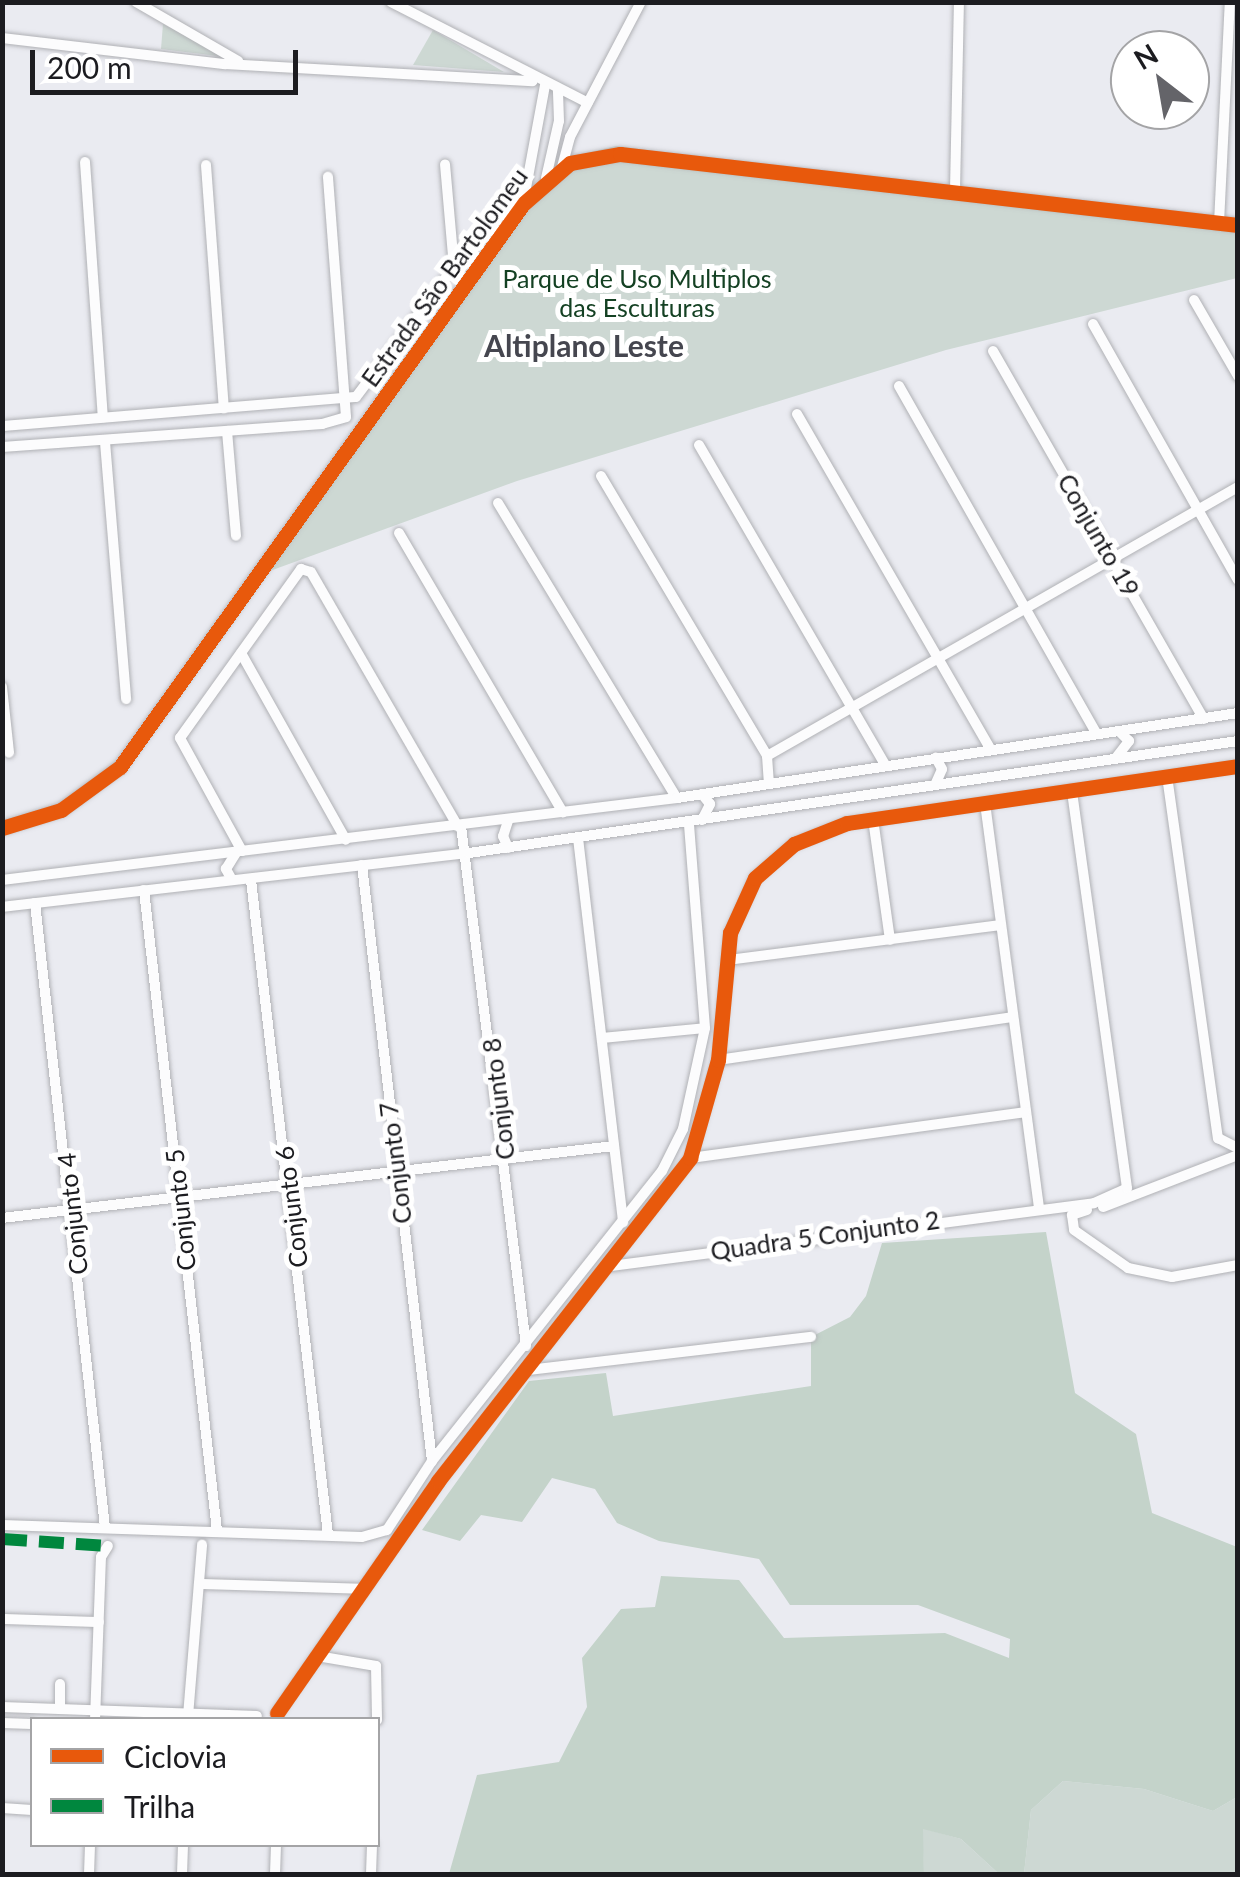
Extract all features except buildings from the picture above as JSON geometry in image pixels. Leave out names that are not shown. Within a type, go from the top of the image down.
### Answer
[{"type":"street","points":[[136,2],[238,61]]},
{"type":"street","points":[[391,2],[533,80],[588,103]]},
{"type":"street","points":[[562,166],[588,103],[642,2]]},
{"type":"street","points":[[956,190],[959,2]]},
{"type":"street","points":[[1219,222],[1230,2]]},
{"type":"street","points":[[2,38],[238,61],[533,80]]},
{"type":"street","points":[[539,177],[536,142],[545,86]]},
{"type":"street","points":[[539,177],[552,147],[563,92]]},
{"type":"street","points":[[536,142],[552,147]]},
{"type":"street","name":"Estrada São Bartolomeu","points":[[2,828],[61,810],[120,768],[539,177],[562,166],[620,154],[1238,224]]},
{"type":"street","points":[[85,162],[103,417]]},
{"type":"street","points":[[2,426],[346,399],[367,387],[454,266],[446,164]]},
{"type":"street","points":[[206,165],[224,408]]},
{"type":"street","points":[[2,448],[338,422],[347,414],[328,177]]},
{"type":"street","points":[[1194,300],[1238,376]]},
{"type":"street","points":[[1093,324],[1238,580]]},
{"type":"street","name":"Conjunto 19","points":[[993,352],[1204,719]]},
{"type":"street","points":[[899,386],[1097,734]]},
{"type":"street","points":[[166,412],[167,436]]},
{"type":"street","points":[[797,414],[991,750]]},
{"type":"street","points":[[48,423],[49,444]]},
{"type":"street","points":[[226,431],[236,536]]},
{"type":"street","points":[[105,442],[126,700]]},
{"type":"street","points":[[699,445],[884,764]]},
{"type":"street","points":[[601,476],[767,756],[769,784]]},
{"type":"street","points":[[767,756],[1238,487]]},
{"type":"street","points":[[498,503],[676,798]]},
{"type":"street","points":[[399,533],[563,813]]},
{"type":"street","name":"Conjunto 8","points":[[241,652],[294,574],[311,572],[460,827],[469,853],[526,1346]]},
{"type":"street","points":[[240,852],[181,743],[241,652],[346,840]]},
{"type":"street","points":[[2,687],[9,753]]},
{"type":"street","points":[[2,880],[508,821],[1238,714]]},
{"type":"street","points":[[1159,726],[1151,739],[1161,751]]},
{"type":"street","points":[[1114,759],[1129,740],[1119,730]]},
{"type":"street","points":[[2,907],[508,848],[1238,742]]},
{"type":"street","points":[[973,780],[968,766],[978,752]]},
{"type":"street","points":[[936,758],[942,769],[936,784]]},
{"type":"street","points":[[279,1716],[438,1481],[611,1266],[690,1158],[718,1060],[738,906],[755,878],[816,832],[873,819],[1238,766]]},
{"type":"street","points":[[1167,776],[1218,1138],[1238,1152]]},
{"type":"street","name":"Quadra 5 Conjunto 2","points":[[611,1266],[1110,1198],[1126,1188],[1129,1172],[1072,790]]},
{"type":"street","points":[[702,794],[710,807],[702,820]]},
{"type":"street","points":[[985,803],[1039,1206]]},
{"type":"street","points":[[873,819],[890,940]]},
{"type":"street","points":[[508,821],[503,832],[508,848]]},
{"type":"street","points":[[2,1524],[382,1534],[432,1460],[623,1222],[683,1129],[705,1028],[688,823]]},
{"type":"street","points":[[578,838],[623,1222]]},
{"type":"street","points":[[232,880],[226,869],[240,852]]},
{"type":"street","points":[[181,886],[191,871],[183,858]]},
{"type":"street","name":"Conjunto 7","points":[[362,865],[432,1460]]},
{"type":"street","name":"Conjunto 6","points":[[251,880],[328,1534]]},
{"type":"street","name":"Conjunto 5","points":[[144,890],[217,1531]]},
{"type":"street","name":"Conjunto 4","points":[[35,902],[104,1527]]},
{"type":"street","points":[[728,960],[1000,925]]},
{"type":"street","points":[[718,1060],[1012,1018]]},
{"type":"street","points":[[602,1038],[705,1028]]},
{"type":"street","points":[[690,1158],[1025,1112]]},
{"type":"street","points":[[2,1218],[614,1146]]},
{"type":"street","points":[[1238,1152],[1069,1219],[1091,1246],[1139,1272],[1172,1277],[1238,1265]]},
{"type":"street","points":[[528,1370],[811,1337]]},
{"type":"street","points":[[188,1716],[202,1545]]},
{"type":"street","points":[[95,1716],[102,1557],[108,1546]]},
{"type":"street","points":[[199,1584],[364,1589]]},
{"type":"street","points":[[2,1618],[100,1622]]},
{"type":"street","points":[[317,1656],[376,1666],[377,1717]]},
{"type":"street","points":[[60,1684],[60,1710]]},
{"type":"street","points":[[2,1707],[95,1716],[222,1717]]},
{"type":"street","points":[[2,1723],[30,1724]]},
{"type":"street","points":[[2,1808],[30,1810]]},
{"type":"street","points":[[89,1874],[90,1847]]},
{"type":"street","points":[[182,1874],[183,1847]]},
{"type":"street","points":[[275,1874],[276,1847]]},
{"type":"street","points":[[371,1874],[372,1847]]},
{"type":"green space","points":[[163,24],[226,57],[161,49]]},
{"type":"green space","points":[[433,30],[504,72],[413,65]]},
{"type":"green space","name":"Parque de Uso Multiplos das Esculturas","points":[[616,146],[1237,229],[1237,278],[946,350],[517,481],[256,576],[539,181],[574,156]]},
{"type":"green space","points":[[1063,1781],[1144,1789],[1213,1811],[1237,1797],[1237,1874],[1024,1874],[1031,1810]]},
{"type":"green space","points":[[922,1828],[961,1839],[999,1874],[924,1874]]},
{"type":"shaded area","points":[[1046,1232],[1075,1393],[1136,1434],[1152,1513],[1237,1547],[1237,1797],[1213,1811],[1144,1789],[1063,1781],[1031,1810],[1024,1874],[999,1874],[961,1839],[923,1829],[924,1874],[449,1874],[477,1775],[559,1762],[587,1707],[582,1658],[621,1609],[655,1607],[661,1576],[739,1580],[784,1638],[945,1633],[1009,1658],[1010,1639],[918,1605],[790,1605],[759,1559],[659,1541],[617,1523],[595,1489],[552,1478],[522,1522],[481,1515],[460,1541],[422,1530],[529,1381],[606,1373],[613,1416],[811,1386],[811,1337],[850,1317],[866,1296],[882,1243]]},
{"type":"marked path","points":[[2,1539],[108,1546]]},
{"type":"cycle path","points":[[2,828],[61,810],[120,767],[523,204],[570,163],[620,154],[1238,225]]},
{"type":"cycle path","points":[[277,1713],[438,1481],[690,1158],[718,1060],[730,933],[755,878],[794,844],[847,823],[1238,766]]},
{"type":"district","name":"Altiplano Leste","points":[[584,345]]}]
